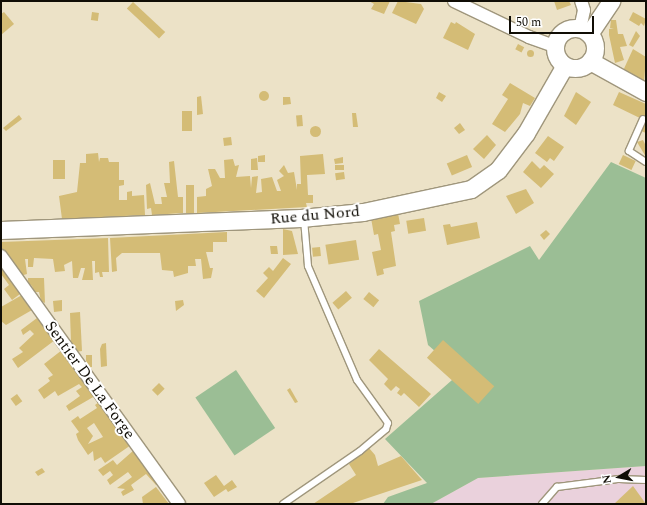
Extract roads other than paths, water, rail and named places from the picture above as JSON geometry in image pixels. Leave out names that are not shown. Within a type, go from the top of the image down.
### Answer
[{"type":"street","points":[[454,1],[529,37],[554,46],[564,67],[578,68],[590,61],[594,45],[584,31],[584,10],[581,1]]},
{"type":"street","points":[[584,31],[611,1]]},
{"type":"street","points":[[554,46],[558,36],[568,29],[584,31]]},
{"type":"street","points":[[590,61],[646,92]]},
{"type":"street","name":"Rue du Nord","points":[[1,230],[304,218],[363,212],[471,189],[498,170],[526,133],[564,67]]},
{"type":"street","name":"Sentier De La Forge","points":[[1,256],[179,504]]},
{"type":"lane","points":[[643,119],[629,151],[646,162]]},
{"type":"lane","points":[[283,504],[360,451],[386,429],[388,423],[357,380],[308,266],[304,218]]},
{"type":"lane","points":[[542,504],[557,488],[619,479],[646,480]]}]
